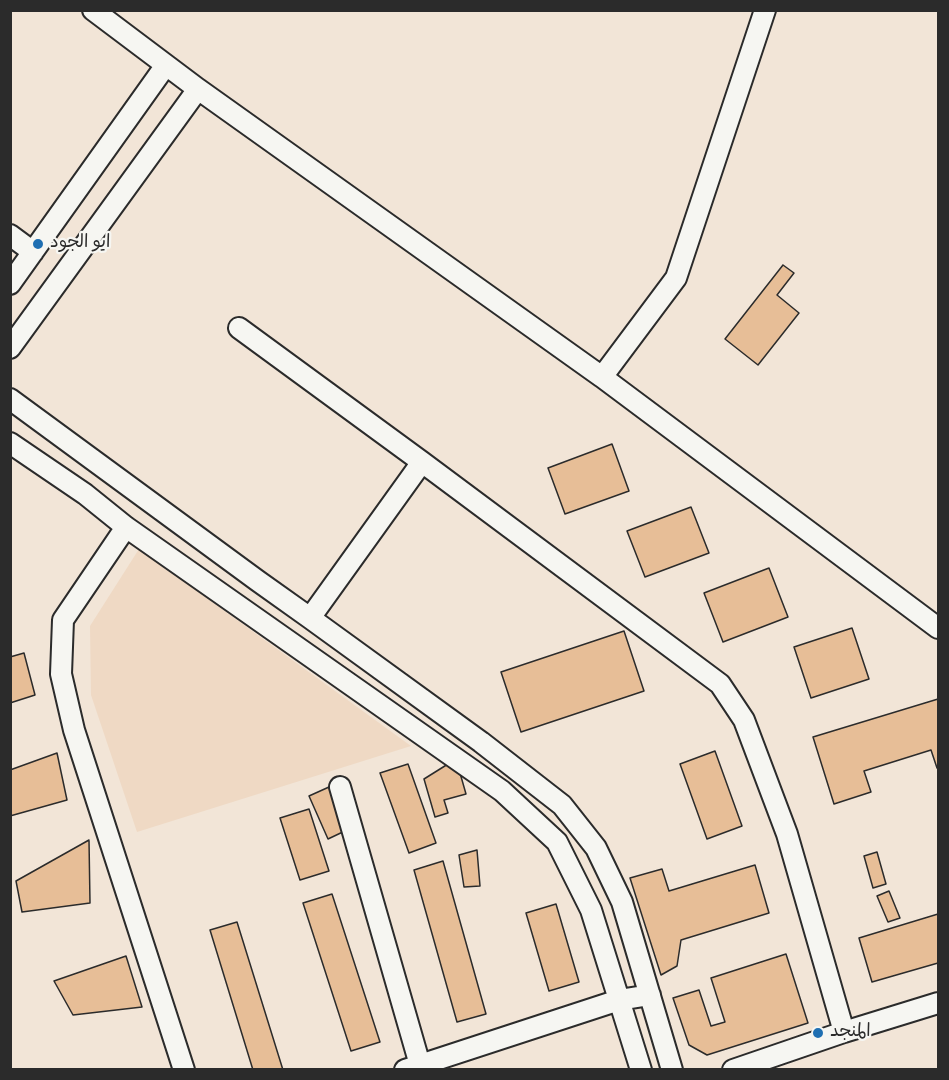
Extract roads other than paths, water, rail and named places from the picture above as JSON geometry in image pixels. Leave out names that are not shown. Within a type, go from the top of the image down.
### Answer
[{"type":"street","points":[[93,10],[198,89],[602,377],[939,628]]},
{"type":"street","points":[[602,377],[676,278],[765,10]]},
{"type":"street","points":[[10,284],[166,65]]},
{"type":"street","points":[[10,348],[198,89]]},
{"type":"street","points":[[10,235],[33,252]]},
{"type":"street","points":[[239,328],[720,684],[744,720],[788,834],[844,1032]]},
{"type":"street","points":[[10,399],[481,742],[561,805],[596,848],[622,902],[672,1070]]},
{"type":"street","points":[[10,443],[502,791],[557,842],[591,910],[641,1070]]},
{"type":"street","points":[[310,618],[422,462]]},
{"type":"street","points":[[126,527],[63,620],[61,674],[74,730],[184,1070]]},
{"type":"street","points":[[340,787],[412,1067],[620,1000],[650,995]]},
{"type":"street","points":[[733,1070],[844,1032],[939,1003]]},
{"type":"place","name":"ايو الجود","points":[[38,244]]},
{"type":"place","name":"المنجد","points":[[818,1033]]}]
